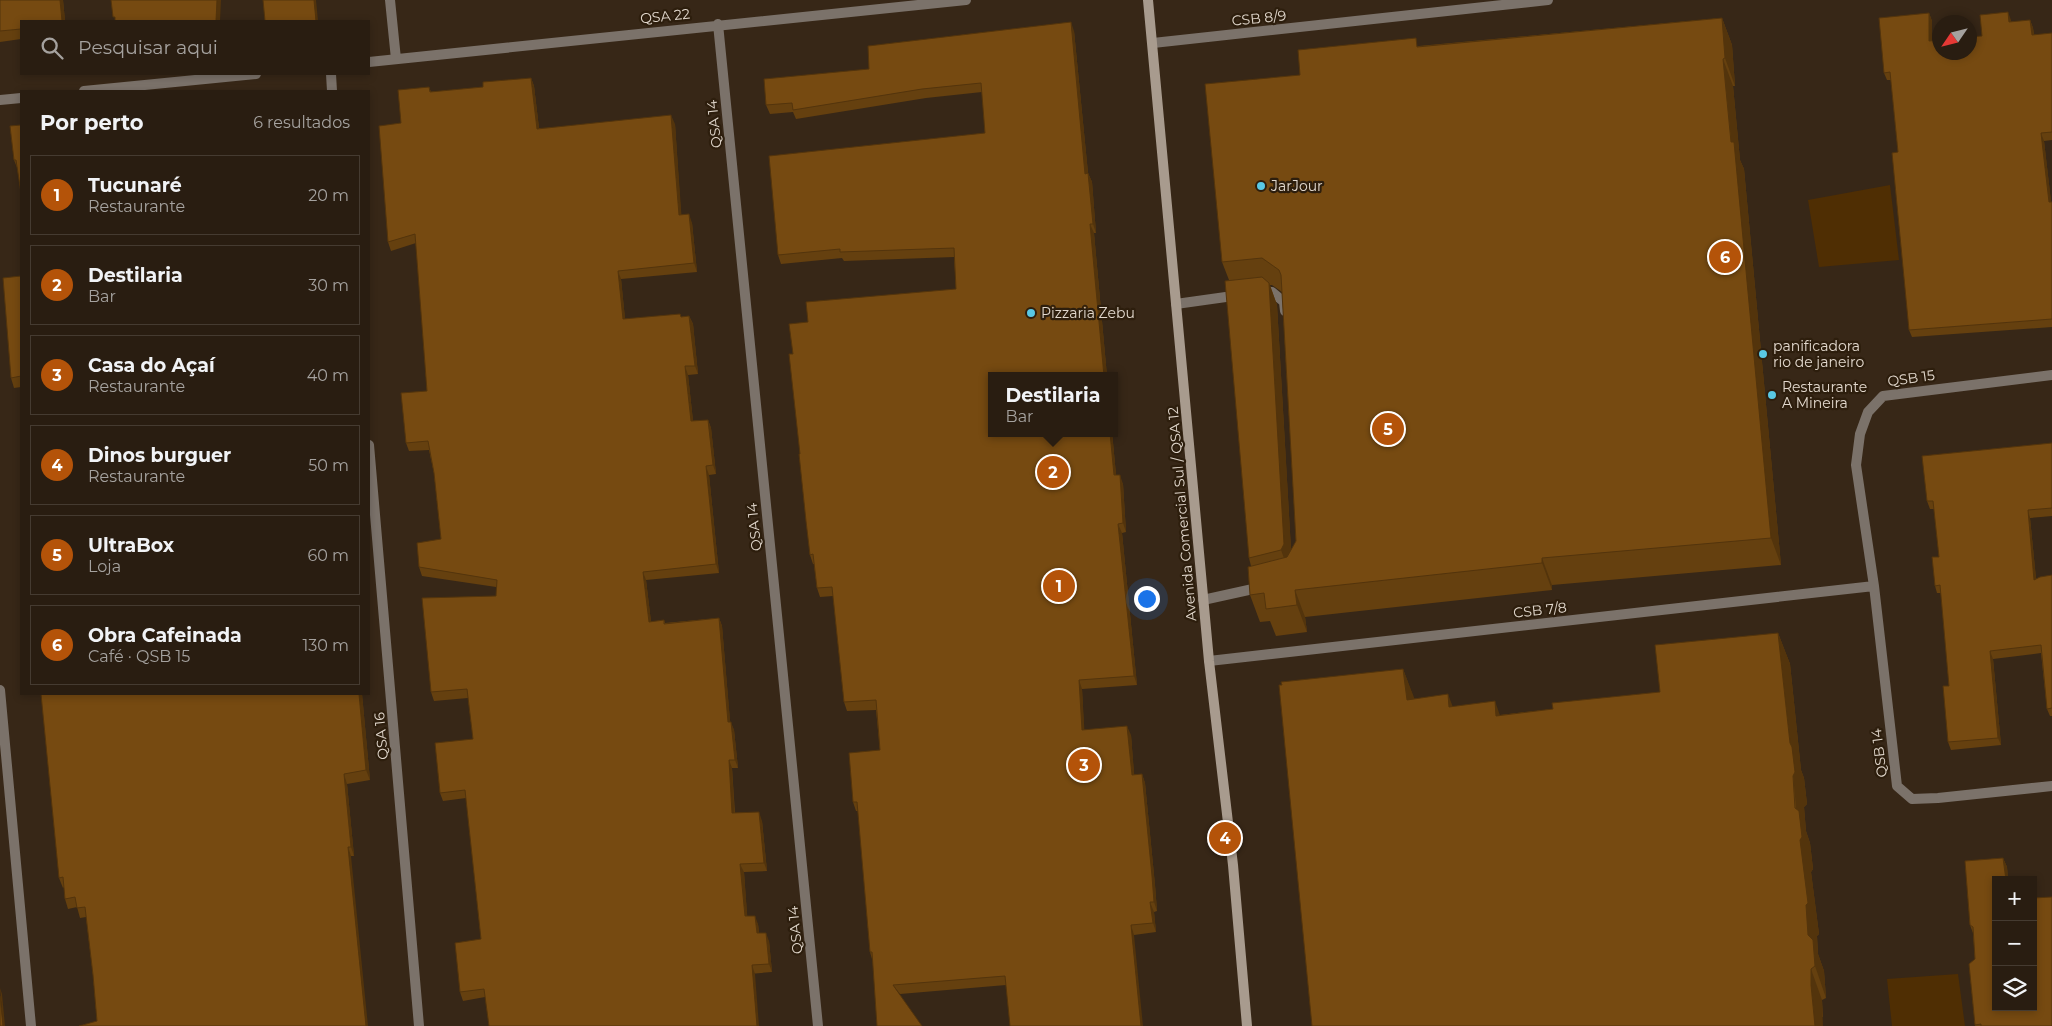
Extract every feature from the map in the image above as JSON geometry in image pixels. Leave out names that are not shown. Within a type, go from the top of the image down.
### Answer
[{"type":"main road","name":"Avenida Comercial Sul / QSA 12","points":[[1148,0],[1203,600],[1233,865],[1246,1026]]},
{"type":"street","points":[[390,0],[396,59]]},
{"type":"street","name":"QSA 22","points":[[370,62],[718,24],[966,0]]},
{"type":"street","name":"CSB 8/9","points":[[1153,43],[1548,0]]},
{"type":"street","name":"QSA 14","points":[[718,24],[818,1026]]},
{"type":"street","points":[[94,90],[246,75]]},
{"type":"street","points":[[331,75],[332,90]]},
{"type":"street","points":[[0,100],[20,98]]},
{"type":"street","points":[[1176,304],[1272,292],[1284,302],[1286,322]]},
{"type":"street","name":"QSB 15","points":[[1874,586],[1856,465],[1860,434],[1868,412],[1883,396],[2052,375]]},
{"type":"street","name":"QSA 16","points":[[370,456],[419,1026]]},
{"type":"street","points":[[1203,600],[1276,584]]},
{"type":"street","name":"CSB 7/8","points":[[1209,661],[1874,586]]},
{"type":"street","name":"QSB 14","points":[[1874,586],[1897,786],[1912,799],[2052,786]]},
{"type":"street","points":[[0,690],[31,1026]]},
{"type":"shaded area","points":[[1890,185],[1899,260],[1819,267],[1808,200]]},
{"type":"shaded area","points":[[1958,974],[1965,1026],[1892,1026],[1887,979]]},
{"type":"building","points":[[0,0],[60,0],[62,20],[20,20],[20,29],[0,31]]},
{"type":"building","points":[[111,0],[217,0],[216,20],[115,20],[115,17],[113,17]]},
{"type":"building","points":[[263,0],[314,0],[316,20],[265,20]]},
{"type":"building","points":[[2008,12],[2009,22],[2030,20],[2032,35],[2052,33],[2052,132],[2041,133],[2049,202],[2052,202],[2052,319],[1909,330],[1892,153],[1898,152],[1890,72],[1884,73],[1879,18],[1929,13],[1929,41],[1932,41],[1932,60],[1977,60],[1977,36],[1982,36],[1980,15]]},
{"type":"building","points":[[1722,18],[1725,58],[1723,59],[1731,142],[1734,142],[1771,538],[1542,558],[1542,563],[1295,590],[1297,605],[1266,609],[1264,593],[1250,595],[1248,567],[1287,557],[1296,541],[1281,275],[1279,270],[1262,258],[1222,262],[1205,84],[1300,75],[1298,50],[1416,38],[1417,47]]},
{"type":"building","points":[[1071,22],[1085,174],[1088,173],[1093,224],[1090,224],[1104,372],[988,372],[988,437],[1110,437],[1114,475],[1120,475],[1123,523],[1118,524],[1134,676],[1079,680],[1082,730],[1127,726],[1132,775],[1142,774],[1154,902],[1150,902],[1153,923],[1131,925],[1141,1026],[1010,1026],[1005,976],[893,985],[922,1026],[877,1026],[872,952],[870,952],[857,802],[853,802],[849,753],[880,750],[876,700],[844,702],[832,587],[817,588],[813,554],[810,555],[806,521],[789,354],[793,354],[789,324],[808,322],[806,302],[956,289],[954,248],[840,252],[840,249],[778,255],[769,156],[985,133],[981,83],[922,89],[793,110],[792,103],[766,105],[764,79],[869,69],[868,46]]},
{"type":"building","points":[[531,78],[537,129],[671,115],[679,215],[689,214],[694,263],[618,271],[623,319],[680,314],[681,317],[689,316],[695,366],[685,366],[691,421],[708,420],[713,465],[706,466],[716,564],[643,572],[649,622],[664,620],[664,624],[719,618],[728,722],[731,722],[735,760],[729,760],[732,813],[759,812],[764,863],[740,864],[745,916],[755,916],[757,933],[766,933],[769,964],[752,965],[757,1026],[489,1026],[484,989],[460,992],[455,943],[481,939],[465,790],[440,793],[435,743],[473,739],[467,689],[431,692],[422,598],[496,596],[497,580],[419,567],[417,543],[441,539],[434,473],[428,441],[406,443],[401,393],[427,391],[415,234],[388,242],[379,126],[401,123],[398,90],[429,87],[430,92],[483,87],[483,82]]},
{"type":"building","points":[[20,125],[20,186],[16,160],[14,160],[10,126]]},
{"type":"building","points":[[20,276],[20,376],[11,378],[3,278]]},
{"type":"building","points":[[1262,277],[1269,283],[1284,544],[1281,550],[1249,558],[1225,281]]},
{"type":"building","points":[[2052,443],[2052,508],[2028,510],[2034,580],[2052,575],[2052,708],[2047,709],[2041,645],[1990,651],[1998,738],[1948,742],[1943,686],[1949,686],[1940,585],[1935,586],[1932,557],[1939,557],[1933,501],[1927,501],[1922,456]]},
{"type":"building","points":[[1778,633],[1795,772],[1793,776],[1795,808],[1799,811],[1802,837],[1800,840],[1808,903],[1806,905],[1808,935],[1813,940],[1815,966],[1811,969],[1811,985],[1815,1026],[1312,1026],[1279,685],[1282,685],[1281,682],[1403,669],[1407,700],[1448,694],[1449,707],[1495,701],[1496,716],[1553,709],[1552,703],[1660,692],[1655,645]]},
{"type":"building","points":[[41,695],[359,695],[366,770],[344,774],[351,847],[348,847],[366,1026],[79,1026],[97,1021],[85,907],[77,908],[75,897],[65,899],[63,877],[59,878]]},
{"type":"building","points":[[2003,858],[2005,876],[1992,876],[1992,1011],[2037,1011],[2037,898],[2052,897],[2052,1026],[1975,1025],[1969,964],[1975,959],[1973,927],[1970,925],[1965,861]]},
{"type":"building","points":[[0,996],[3,1026],[0,1026]]},
{"type":"place","name":"JarJour","points":[[1261,186]]},
{"type":"place","name":"Obra Cafeinada","points":[[1725,257]]},
{"type":"place","name":"Pizzaria Zebu","points":[[1031,313]]},
{"type":"place","name":"panificadora rio de janeiro","points":[[1763,354]]},
{"type":"place","name":"Restaurante A Mineira","points":[[1772,395]]},
{"type":"place","name":"UltraBox","points":[[1388,429]]},
{"type":"place","name":"Destilaria","points":[[1053,472]]},
{"type":"place","name":"Tucunaré","points":[[1059,586]]},
{"type":"place","name":"Casa do Açaí","points":[[1084,765]]},
{"type":"place","name":"Dinos burguer","points":[[1225,838]]}]
